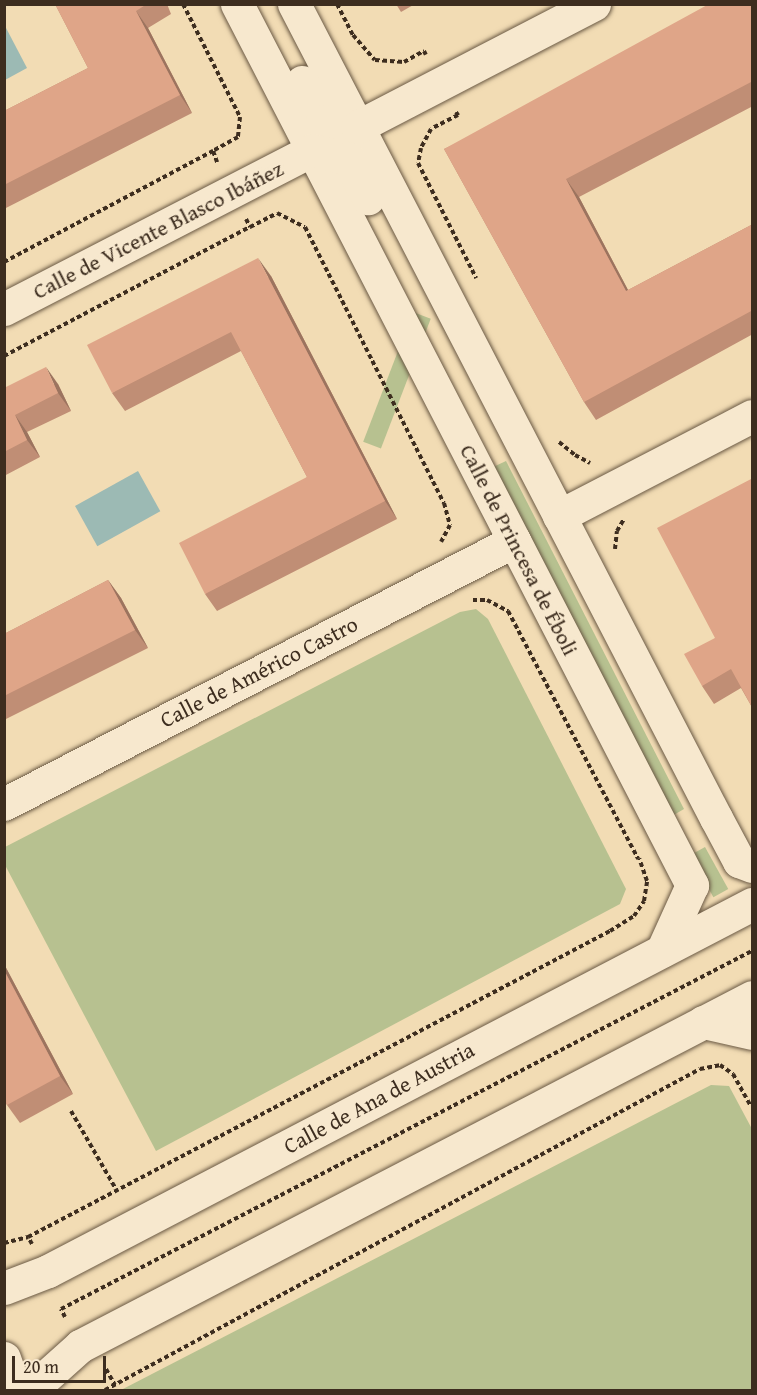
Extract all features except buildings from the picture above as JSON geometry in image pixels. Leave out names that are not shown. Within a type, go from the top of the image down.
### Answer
[{"type":"street","name":"Calle de Princesa de Éboli","points":[[238,4],[283,46],[322,121],[357,128]]},
{"type":"street","name":"Calle de Princesa de Éboli","points":[[238,4],[692,885],[662,951]]},
{"type":"street","points":[[294,4],[739,861],[753,866]]},
{"type":"street","points":[[357,128],[594,4]]},
{"type":"street","points":[[312,150],[348,158],[401,261],[445,297]]},
{"type":"street","name":"Calle de Vicente Blasco Ibáñez","points":[[4,309],[312,150]]},
{"type":"street","points":[[559,516],[753,416]]},
{"type":"street","name":"Calle de Américo Castro","points":[[4,804],[514,541]]},
{"type":"street","name":"Calle de Ana de Austria","points":[[4,1288],[48,1271],[753,904]]},
{"type":"street","points":[[31,1390],[80,1346],[753,997]]},
{"type":"street","points":[[703,1022],[753,1033]]},
{"type":"street","points":[[4,1358],[15,1390]]},
{"type":"path","points":[[4,262],[238,137],[240,117],[183,4]]},
{"type":"path","points":[[337,4],[353,35],[375,60],[404,62],[424,51],[458,115],[431,129],[421,148],[418,163],[481,288]]},
{"type":"path","points":[[213,151],[229,193],[250,227]]},
{"type":"path","points":[[4,356],[277,213],[306,227],[444,503],[450,525],[436,550]]},
{"type":"path","points":[[557,440],[575,455],[595,465]]},
{"type":"path","points":[[620,559],[615,549],[617,531],[629,511]]},
{"type":"path","points":[[4,1243],[28,1237],[117,1191],[610,931],[634,916],[644,901],[646,881],[638,859],[508,610],[487,600],[470,599]]},
{"type":"path","points":[[638,859],[646,854]]},
{"type":"path","points":[[61,1309],[753,951]]},
{"type":"path","points":[[105,1390],[700,1070],[720,1065],[734,1074],[751,1106]]},
{"type":"path","points":[[489,1074],[499,1092]]},
{"type":"path","points":[[71,1111],[117,1191]]},
{"type":"path","points":[[28,1237],[34,1248]]},
{"type":"path","points":[[62,1295],[72,1313]]},
{"type":"path","points":[[101,1361],[115,1385]]},
{"type":"green space","points":[[413,312],[431,319],[381,449],[363,442]]},
{"type":"green space","points":[[506,461],[684,809],[672,816],[491,468]]},
{"type":"green space","points":[[476,609],[488,619],[626,889],[620,904],[156,1151],[5,865],[5,847],[460,612]]},
{"type":"green space","points":[[705,847],[728,889],[713,897],[690,855]]},
{"type":"green space","points":[[711,1085],[729,1086],[752,1129],[752,1390],[121,1390]]},
{"type":"water","points":[[5,26],[27,68],[4,80]]},
{"type":"water","points":[[138,471],[160,511],[97,546],[75,506]]}]
